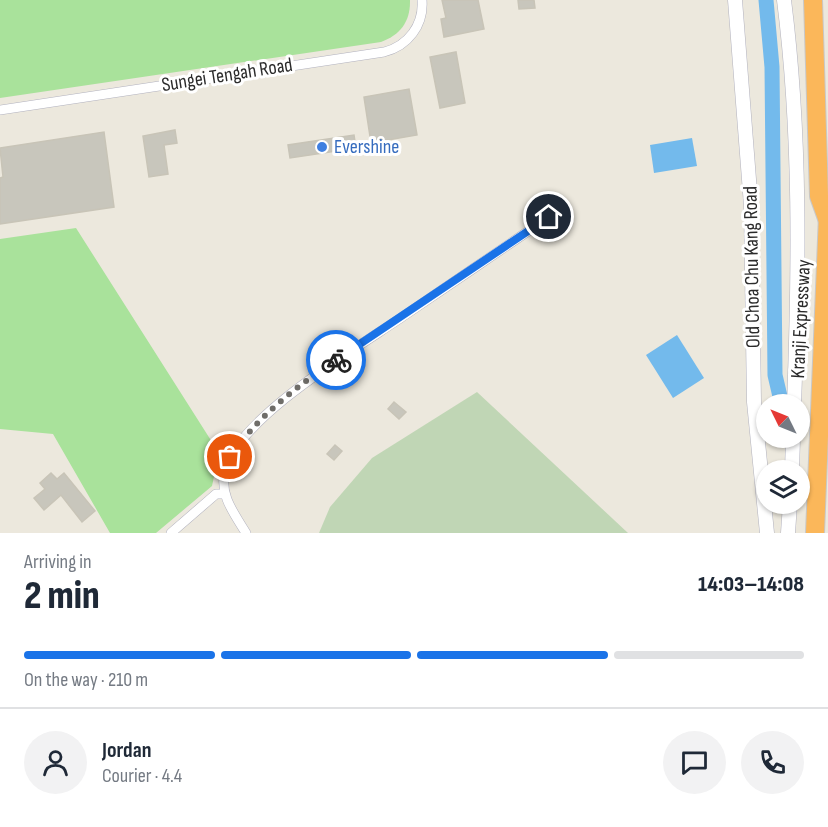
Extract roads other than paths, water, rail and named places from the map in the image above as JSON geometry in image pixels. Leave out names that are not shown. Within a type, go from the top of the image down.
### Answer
[{"type":"highway","points":[[813,0],[819,196],[828,221]]},
{"type":"highway","name":"Kranji Expressway","points":[[815,533],[828,215]]},
{"type":"main road","name":"Old Choa Chu Kang Road","points":[[735,0],[751,205],[754,402],[767,533]]},
{"type":"main road","points":[[784,0],[789,41],[799,237],[794,394]]},
{"type":"main road","points":[[788,533],[789,514]]},
{"type":"street","name":"Sungei Tengah Road","points":[[0,110],[384,52],[401,46],[414,32],[421,16],[422,0]]},
{"type":"street","points":[[246,533],[223,494],[224,472],[230,457],[242,439],[280,404],[329,365],[549,217]]},
{"type":"street","points":[[171,533],[216,494],[223,494]]},
{"type":"water","points":[[692,138],[697,166],[654,173],[650,145]]},
{"type":"water","points":[[677,335],[704,378],[673,398],[646,355]]},
{"type":"waterway","points":[[766,0],[772,67],[775,375],[779,394]]},
{"type":"place","name":"Evershine","points":[[322,147]]}]
